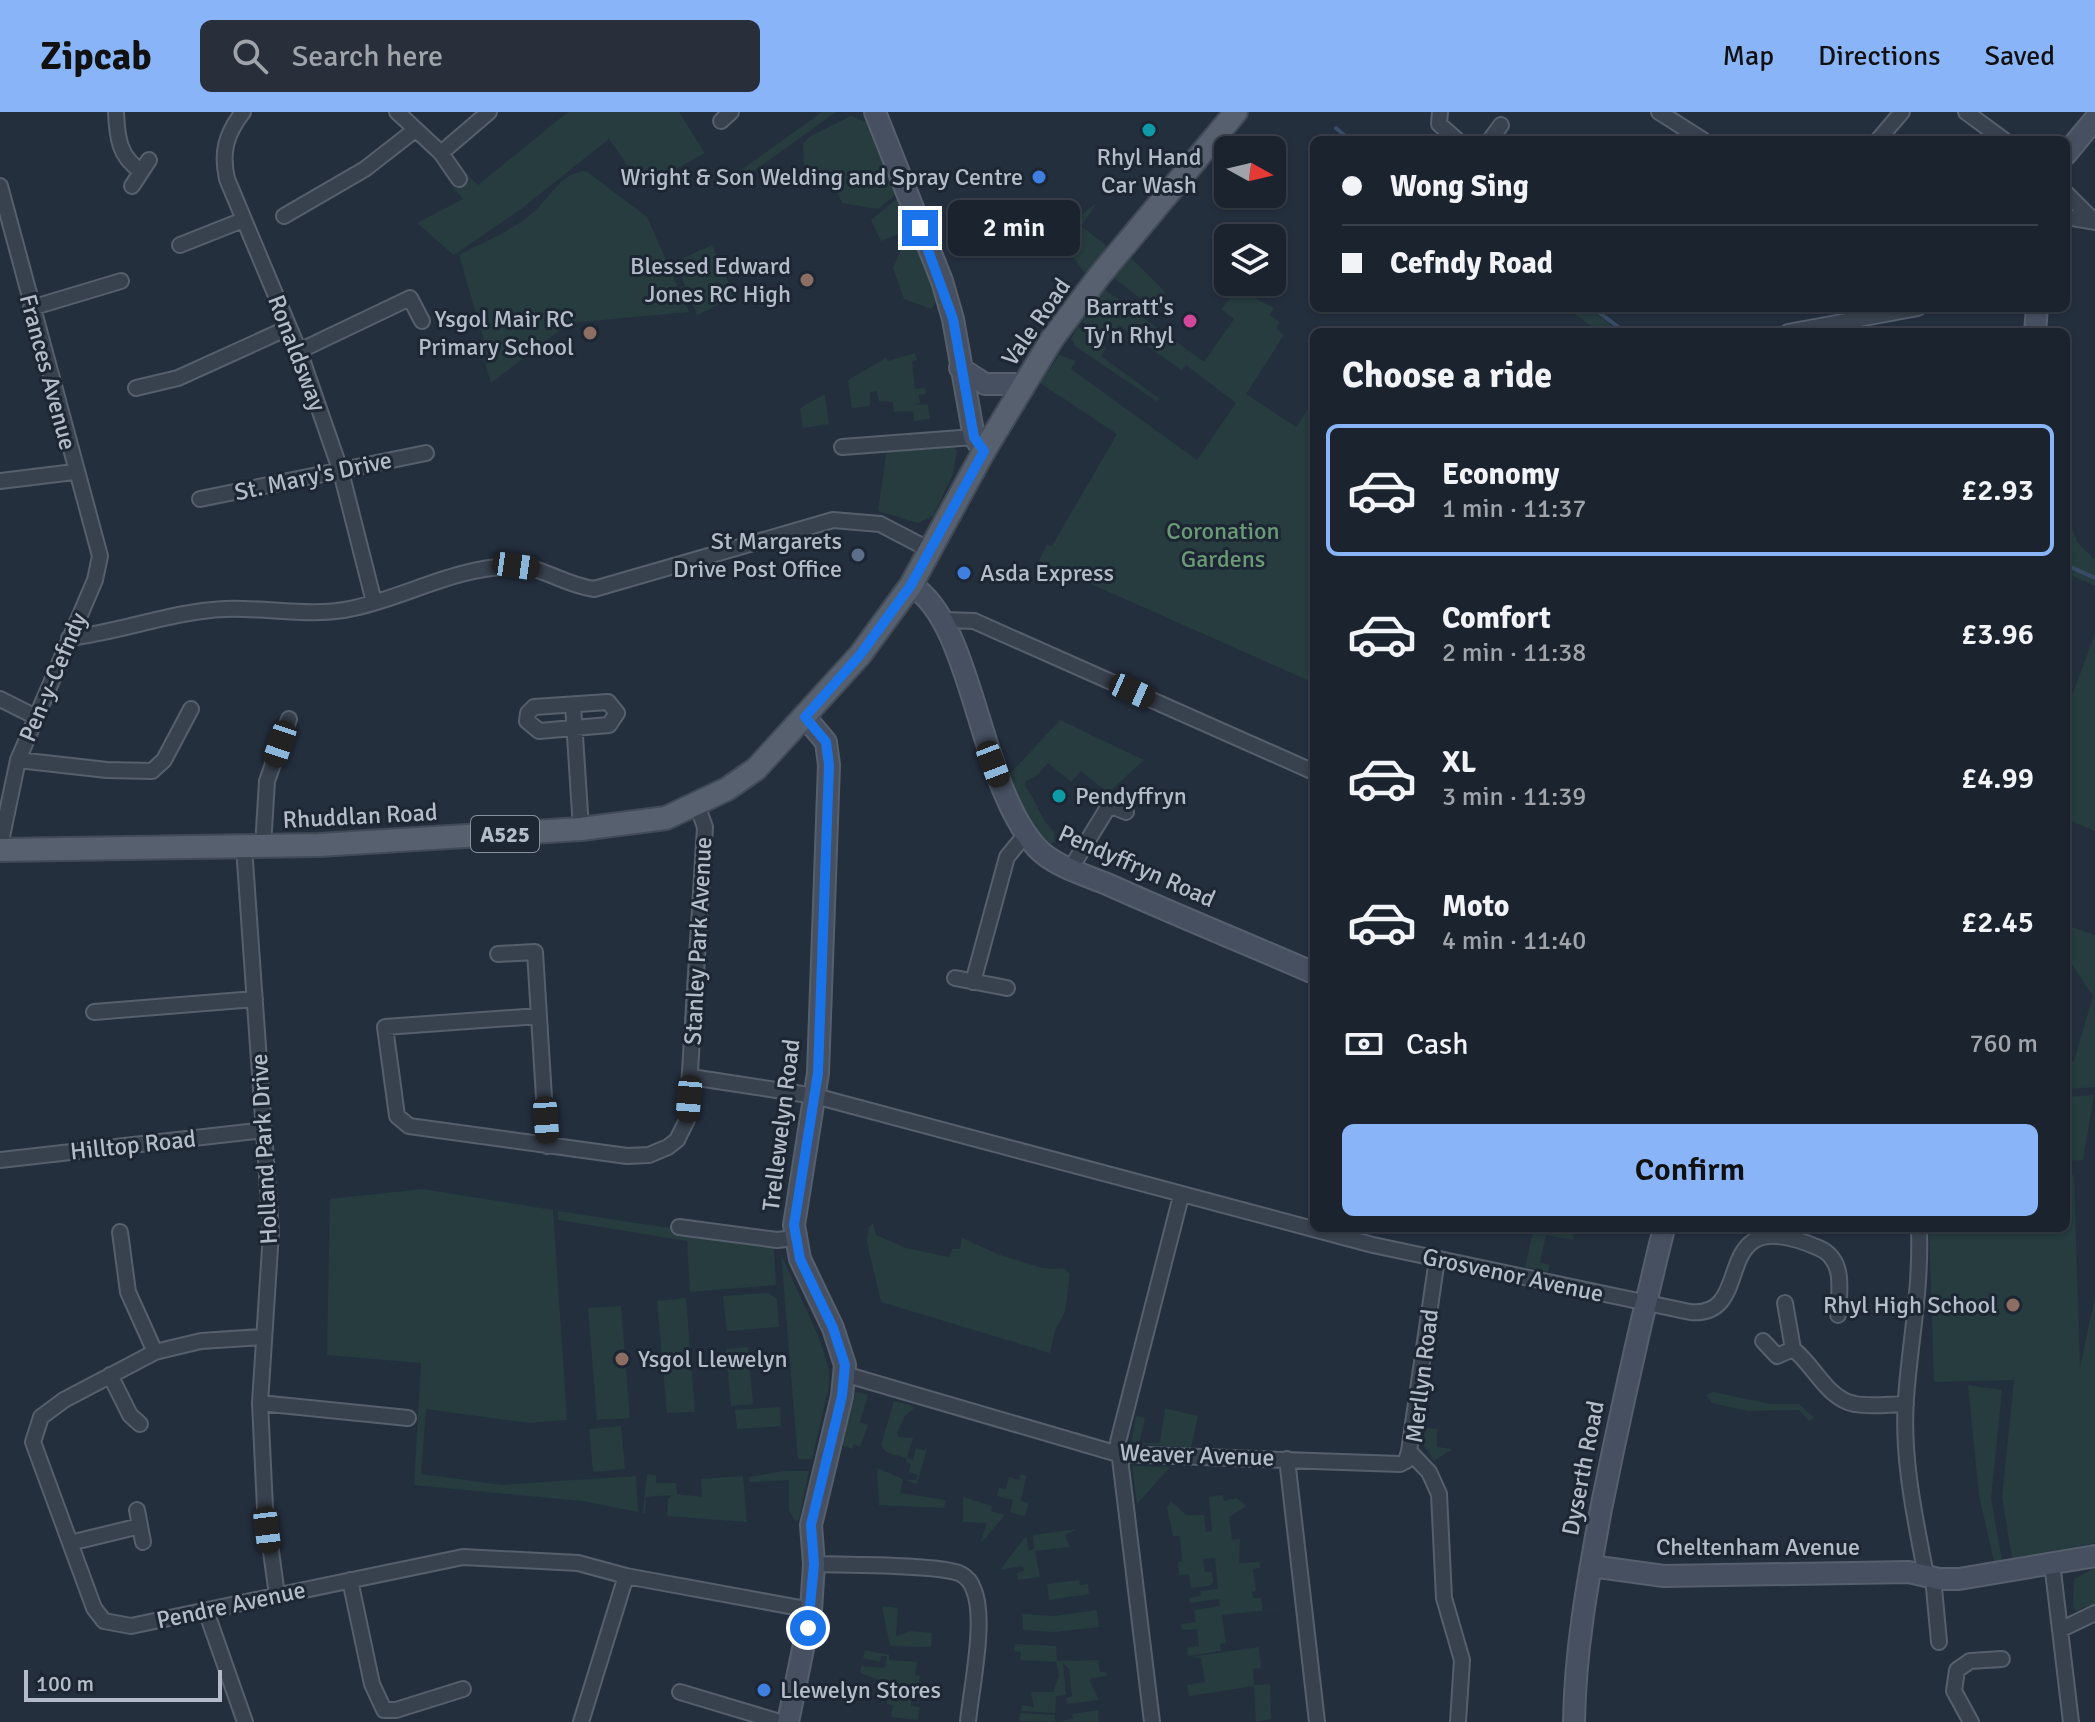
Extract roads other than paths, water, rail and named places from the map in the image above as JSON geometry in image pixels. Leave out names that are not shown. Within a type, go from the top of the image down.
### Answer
[{"type":"main road","name":"Vale Road","points":[[911,585],[979,444],[1099,277],[1236,112]]},
{"type":"main road","name":"Rhuddlan Road","points":[[0,848],[253,846],[581,829],[666,818],[697,805],[756,769],[860,655],[911,585]]},
{"type":"street","points":[[116,112],[122,151],[129,163],[145,166],[132,186]]},
{"type":"street","name":"Ronaldsway","points":[[243,112],[229,133],[222,160],[243,220],[299,351],[341,472],[374,602]]},
{"type":"street","points":[[397,112],[441,153],[459,179]]},
{"type":"street","points":[[441,153],[489,112]]},
{"type":"street","points":[[842,447],[979,444],[942,281],[875,112]]},
{"type":"street","points":[[1440,112],[1439,124],[1452,136]]},
{"type":"street","points":[[1659,112],[1697,136]]},
{"type":"street","points":[[1881,136],[1902,112]]},
{"type":"street","points":[[1966,112],[1999,136]]},
{"type":"street","points":[[2070,149],[2095,119]]},
{"type":"street","points":[[1493,136],[1501,125]]},
{"type":"street","points":[[284,216],[365,169],[415,130]]},
{"type":"street","name":"Frances Avenue","points":[[0,186],[5,229],[31,308],[74,472],[100,556]]},
{"type":"street","points":[[2070,197],[2095,222]]},
{"type":"street","points":[[2070,218],[2095,222]]},
{"type":"street","points":[[180,245],[243,220]]},
{"type":"street","points":[[31,308],[121,281]]},
{"type":"street","points":[[299,351],[410,298],[422,321]]},
{"type":"street","points":[[1804,328],[1862,313]]},
{"type":"street","points":[[136,388],[178,378],[288,328]]},
{"type":"street","points":[[960,368],[985,384],[1024,384]]},
{"type":"street","name":"St. Mary's Drive","points":[[200,499],[426,453]]},
{"type":"street","points":[[0,481],[74,472]]},
{"type":"street","points":[[69,638],[110,633],[167,618],[226,609],[280,613],[352,609],[429,581],[487,568],[536,568],[568,584],[594,589],[833,520],[880,524],[930,550]]},
{"type":"street","name":"Pen-y-Cefndy","points":[[0,848],[18,760],[95,580],[100,556]]},
{"type":"street","name":"Pendyffryn Road","points":[[911,585],[935,603],[945,620],[993,764],[1026,834],[1040,852],[1310,971]]},
{"type":"street","points":[[945,620],[974,621],[1310,770]]},
{"type":"street","points":[[0,699],[36,717]]},
{"type":"street","points":[[608,702],[615,706],[615,721],[609,725],[574,728],[535,730],[527,721],[528,713],[534,707],[608,702]]},
{"type":"street","points":[[573,705],[581,829]]},
{"type":"street","points":[[18,760],[107,770],[152,771],[164,760],[191,709]]},
{"type":"street","name":"Trellewelyn Road","points":[[788,1722],[811,1610],[814,1564],[811,1525],[844,1374],[842,1348],[816,1298],[795,1238],[796,1199],[815,1096],[829,765],[826,742],[805,717]]},
{"type":"street","name":"Holland Park Drive","points":[[277,1595],[265,1508],[260,1403],[271,1232],[255,999],[253,846],[267,781],[289,719]]},
{"type":"street","name":"Stanley Park Avenue","points":[[539,1016],[385,1027],[397,1116],[401,1122],[627,1156],[657,1153],[683,1131],[691,1077],[705,827],[697,805]]},
{"type":"street","points":[[1071,868],[1107,809],[1114,807],[1126,812]]},
{"type":"street","points":[[973,982],[1007,857],[1026,834]]},
{"type":"street","points":[[498,954],[535,952],[547,1146]]},
{"type":"street","points":[[955,978],[1007,988]]},
{"type":"street","points":[[94,1012],[255,999]]},
{"type":"street","name":"Grosvenor Avenue","points":[[691,1077],[815,1096],[1181,1196],[1310,1228]]},
{"type":"street","name":"Hilltop Road","points":[[0,1160],[265,1130]]},
{"type":"street","points":[[1152,1722],[1118,1454],[1120,1430],[1181,1196]]},
{"type":"street","points":[[679,1227],[777,1240],[795,1238]]},
{"type":"street","points":[[120,1232],[128,1292],[155,1352]]},
{"type":"street","name":"Grosvenor Avenue","points":[[1327,1232],[1437,1259],[1704,1313],[1717,1307],[1727,1294],[1741,1251],[1754,1239],[1767,1234],[1828,1252],[1838,1267],[1838,1315]]},
{"type":"street","name":"Dyserth Road","points":[[1574,1722],[1574,1674],[1591,1566],[1645,1303],[1663,1232]]},
{"type":"street","points":[[1919,1232],[1918,1313],[1906,1404],[1910,1496],[1929,1576],[1939,1642]]},
{"type":"street","points":[[122,1252],[139,1251]]},
{"type":"street","name":"Merllyn Road","points":[[1437,1259],[1409,1451],[1429,1472],[1439,1494],[1444,1598],[1462,1660],[1458,1722]]},
{"type":"street","points":[[1785,1303],[1793,1349],[1842,1400],[1853,1404],[1906,1404]]},
{"type":"street","name":"Pendre Avenue","points":[[262,1337],[201,1341],[155,1352],[64,1400],[41,1417],[33,1442],[94,1608],[111,1632],[463,1557],[578,1563],[626,1576],[811,1610]]},
{"type":"street","points":[[1763,1341],[1777,1356],[1793,1349]]},
{"type":"street","name":"Weaver Avenue","points":[[844,1374],[1118,1454],[1400,1464],[1406,1461],[1409,1451]]},
{"type":"street","points":[[110,1375],[130,1415],[140,1424]]},
{"type":"street","points":[[260,1403],[408,1418]]},
{"type":"street","points":[[383,1431],[385,1416]]},
{"type":"street","points":[[1287,1459],[1317,1722]]},
{"type":"street","points":[[137,1510],[143,1542]]},
{"type":"street","points":[[70,1543],[140,1526]]},
{"type":"street","name":"Cheltenham Avenue","points":[[1591,1566],[1664,1576],[1909,1572],[1959,1579],[2095,1556]]},
{"type":"street","points":[[2052,1563],[2071,1722]]},
{"type":"street","points":[[814,1564],[955,1572],[966,1578],[975,1593],[977,1616],[968,1722]]},
{"type":"street","points":[[581,1722],[626,1576]]},
{"type":"street","points":[[350,1580],[372,1684],[384,1710],[396,1710],[463,1689]]},
{"type":"street","points":[[206,1611],[245,1722]]},
{"type":"street","points":[[2062,1629],[2095,1613]]},
{"type":"street","points":[[1984,1644],[1985,1660]]},
{"type":"street","points":[[1971,1722],[1956,1698],[1953,1680],[1965,1663],[2002,1659]]},
{"type":"street","points":[[680,1692],[730,1715],[780,1722]]},
{"type":"waterway","points":[[1336,128],[1345,136]]},
{"type":"waterway","points":[[1598,312],[1620,328]]},
{"type":"waterway","points":[[2070,567],[2095,578]]},
{"type":"place","name":"Rhyl Hand Car Wash","points":[[1149,130]]},
{"type":"place","name":"Wright & Son Welding and Spray Centre","points":[[1039,177]]},
{"type":"place","name":"Blessed Edward Jones RC High","points":[[807,280]]},
{"type":"place","name":"Barratt's Ty'n Rhyl","points":[[1190,321]]},
{"type":"place","name":"Ysgol Mair RC Primary School","points":[[590,333]]},
{"type":"place","name":"St Margarets Drive Post Office","points":[[858,555]]},
{"type":"place","name":"Asda Express","points":[[964,573]]},
{"type":"place","name":"Pendyffryn","points":[[1059,796]]},
{"type":"place","name":"Rhyl High School","points":[[2013,1305]]},
{"type":"place","name":"Ysgol Llewelyn","points":[[622,1359]]},
{"type":"place","name":"Llewelyn Stores","points":[[764,1690]]},
{"type":"park label","name":"Coronation Gardens","points":[[1223,545]]}]
